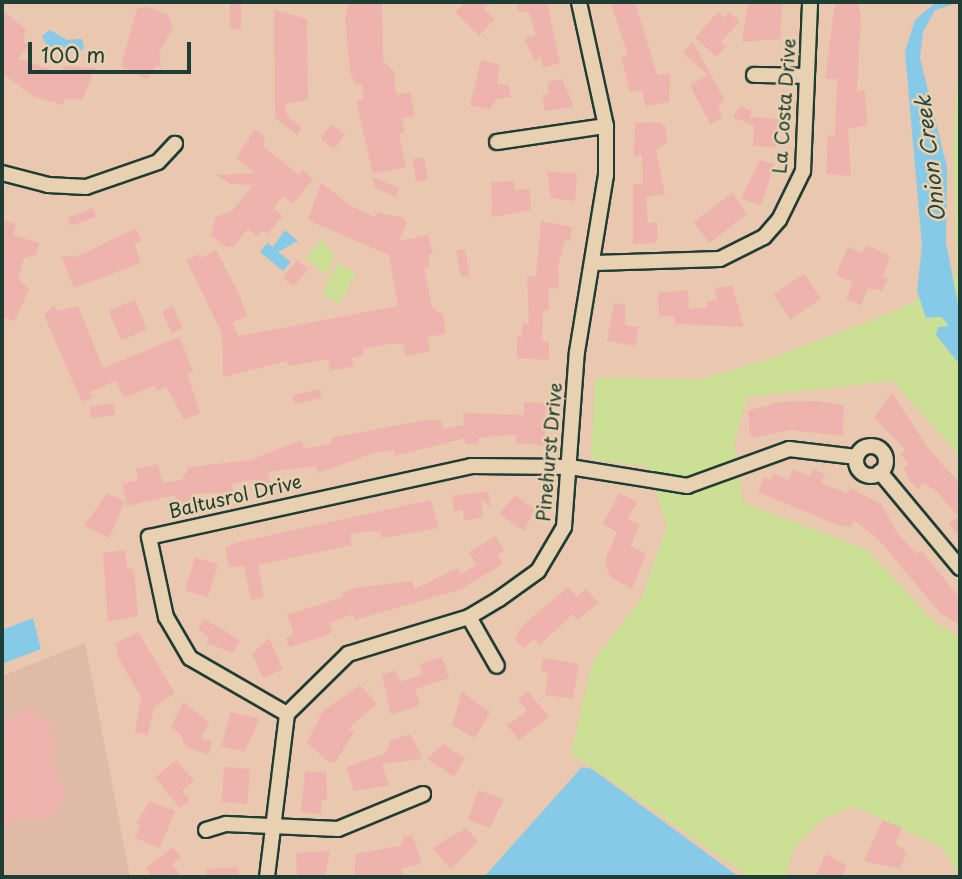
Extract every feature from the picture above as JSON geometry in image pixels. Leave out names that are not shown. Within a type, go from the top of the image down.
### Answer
[{"type":"street","name":"Pinehurst Drive","points":[[287,714],[348,654],[469,617],[538,571],[553,551],[564,527],[577,352],[595,263],[606,175],[606,126],[579,2]]},
{"type":"street","name":"La Costa Drive","points":[[595,263],[698,263],[764,237],[791,204],[803,171],[810,2]]},
{"type":"street","points":[[754,75],[805,76]]},
{"type":"street","points":[[496,142],[606,126]]},
{"type":"street","points":[[2,173],[48,185],[86,187],[149,166],[175,144]]},
{"type":"street","points":[[867,446],[881,450],[886,464],[880,472],[863,473],[857,457],[867,446]]},
{"type":"street","points":[[570,467],[687,486],[789,449],[857,457]]},
{"type":"street","name":"Baltusrol Drive","points":[[287,714],[190,658],[166,617],[149,537],[471,466],[570,467]]},
{"type":"street","points":[[880,472],[960,568]]},
{"type":"street","points":[[469,617],[497,666]]},
{"type":"street","points":[[267,877],[270,830],[287,714]]},
{"type":"street","points":[[206,830],[226,824],[270,830],[338,829],[423,794]]},
{"type":"shaded area","points":[[85,643],[130,877],[2,877],[2,676]]},
{"type":"green space","points":[[960,53],[960,457],[893,381],[747,397],[734,443],[743,503],[866,549],[933,621],[960,638],[960,877],[941,847],[854,806],[823,819],[793,849],[786,877],[749,877],[571,753],[593,661],[641,600],[667,526],[648,467],[591,459],[595,378],[701,379],[773,358],[900,309],[957,275],[953,143]]},
{"type":"green space","points":[[322,239],[334,255],[327,275],[306,259]]},
{"type":"green space","points":[[338,263],[356,272],[340,303],[322,294]]},
{"type":"water","points":[[936,2],[960,2],[935,10],[923,32],[920,58],[947,167],[946,242],[960,315],[926,318],[917,291],[922,246],[905,52],[915,20]]},
{"type":"water","points":[[50,30],[67,40],[82,39],[84,48],[77,53],[61,46],[48,48],[42,36]]},
{"type":"water","points":[[285,230],[298,241],[278,252],[291,262],[283,271],[260,252],[267,243],[273,247]]},
{"type":"water","points":[[950,326],[960,333],[960,365],[936,335],[938,327]]},
{"type":"water","points":[[33,618],[41,649],[2,664],[2,630]]},
{"type":"water","points":[[582,767],[592,769],[739,877],[484,877]]},
{"type":"building","points":[[382,2],[383,61],[394,71],[396,95],[410,92],[415,116],[402,118],[405,132],[399,134],[406,167],[373,174],[356,101],[364,99],[362,84],[355,84],[350,72],[345,17],[348,3]]},
{"type":"building","points":[[465,2],[491,2],[484,9],[495,19],[479,36],[455,12]]},
{"type":"building","points":[[516,2],[547,2],[560,63],[543,68],[540,53],[536,63],[524,39],[536,35],[529,12],[518,11]]},
{"type":"building","points":[[635,2],[657,75],[670,73],[669,102],[645,106],[642,90],[630,92],[621,56],[628,55],[611,3]]},
{"type":"building","points":[[748,2],[783,2],[780,39],[742,42]]},
{"type":"building","points":[[835,2],[858,2],[861,17],[857,91],[865,91],[867,126],[848,128],[851,176],[826,174],[828,135],[835,136],[837,79],[825,79]]},
{"type":"building","points":[[230,4],[241,4],[241,29],[230,29]]},
{"type":"building","points":[[146,6],[168,15],[173,27],[159,53],[161,67],[156,66],[147,80],[121,66],[137,9]]},
{"type":"building","points":[[274,10],[307,19],[308,100],[285,104],[287,116],[302,128],[297,135],[275,118]]},
{"type":"building","points":[[2,11],[26,29],[23,41],[29,45],[18,59],[62,73],[64,66],[95,68],[83,99],[65,99],[63,105],[33,96],[2,73]]},
{"type":"building","points":[[718,12],[724,18],[729,12],[740,21],[721,42],[726,46],[717,57],[695,38]]},
{"type":"building","points":[[693,42],[724,99],[718,107],[723,118],[710,124],[690,85],[708,75],[683,53]]},
{"type":"building","points":[[481,60],[500,65],[497,83],[509,86],[511,97],[496,99],[490,110],[470,105]]},
{"type":"building","points":[[562,79],[574,107],[545,111],[542,95],[548,94],[548,82]]},
{"type":"building","points":[[740,106],[752,111],[749,117],[779,119],[777,147],[753,146],[754,126],[733,117]]},
{"type":"building","points":[[659,122],[666,127],[667,142],[656,150],[665,194],[646,197],[648,223],[657,222],[658,237],[655,243],[633,244],[633,184],[643,184],[642,155],[634,156],[635,123]]},
{"type":"building","points":[[332,124],[345,135],[333,149],[320,138]]},
{"type":"building","points":[[255,129],[265,137],[263,146],[299,175],[303,170],[313,179],[293,204],[283,196],[273,209],[283,216],[267,234],[262,230],[257,236],[248,229],[233,247],[226,247],[211,236],[215,217],[232,211],[253,185],[231,184],[215,175],[255,173],[236,158]]},
{"type":"building","points":[[424,157],[428,180],[416,182],[412,159]]},
{"type":"building","points":[[760,160],[774,164],[761,205],[741,199]]},
{"type":"building","points":[[547,171],[577,174],[575,201],[551,198]]},
{"type":"building","points":[[372,177],[399,188],[396,197],[375,188]]},
{"type":"building","points":[[514,181],[515,190],[530,189],[531,210],[492,217],[491,182]]},
{"type":"building","points":[[321,183],[353,207],[375,217],[377,212],[403,218],[407,223],[399,241],[428,235],[433,254],[428,255],[430,267],[424,268],[432,307],[444,315],[445,334],[427,337],[430,351],[406,356],[403,344],[363,349],[364,355],[352,358],[354,366],[330,371],[328,359],[288,366],[287,361],[223,377],[222,333],[186,260],[199,254],[201,258],[216,250],[235,286],[247,315],[232,323],[239,336],[398,306],[389,255],[308,220]]},
{"type":"building","points":[[732,193],[748,214],[709,243],[694,222]]},
{"type":"building","points":[[93,208],[96,216],[71,226],[68,218]]},
{"type":"building","points":[[2,220],[16,224],[13,235],[39,243],[36,255],[24,258],[18,278],[29,289],[15,321],[2,317]]},
{"type":"building","points":[[541,221],[572,227],[570,241],[565,240],[558,266],[559,288],[548,289],[549,310],[543,311],[542,341],[549,342],[549,360],[517,358],[517,337],[522,337],[522,323],[529,324],[527,277],[536,276]]},
{"type":"building","points":[[136,228],[141,241],[134,244],[141,263],[74,288],[61,256],[76,257]]},
{"type":"building","points":[[866,245],[890,256],[883,277],[888,279],[882,291],[868,288],[861,305],[846,299],[853,282],[836,275],[848,247],[862,253]]},
{"type":"building","points":[[465,249],[470,276],[461,277],[456,251]]},
{"type":"building","points":[[297,260],[308,269],[293,287],[283,278]]},
{"type":"building","points":[[804,274],[821,299],[790,320],[773,295]]},
{"type":"building","points":[[732,286],[744,327],[675,324],[674,316],[659,317],[658,293],[688,290],[689,309],[707,308],[706,302],[717,300],[715,288]]},
{"type":"building","points":[[135,300],[147,330],[121,340],[109,310]]},
{"type":"building","points":[[614,303],[625,305],[625,325],[639,327],[635,346],[607,341]]},
{"type":"building","points":[[54,305],[57,311],[78,306],[103,368],[179,337],[193,371],[187,373],[200,413],[184,420],[167,387],[157,391],[155,385],[124,398],[116,381],[90,392],[93,397],[82,402],[44,315]]},
{"type":"building","points":[[173,306],[183,328],[172,333],[162,311]]},
{"type":"building","points":[[320,389],[322,398],[295,404],[293,395]]},
{"type":"building","points":[[892,393],[928,448],[960,484],[960,538],[949,524],[958,516],[936,491],[924,483],[918,489],[909,480],[904,468],[909,464],[900,454],[905,450],[874,417]]},
{"type":"building","points":[[816,401],[844,405],[843,436],[790,430],[753,438],[750,433],[748,411],[779,402]]},
{"type":"building","points":[[524,402],[546,403],[544,445],[515,443],[516,434],[478,438],[478,443],[465,444],[465,438],[395,456],[394,450],[376,452],[318,473],[316,466],[268,472],[270,483],[257,486],[255,479],[232,484],[233,492],[192,494],[194,501],[177,504],[175,495],[127,506],[122,484],[138,480],[136,469],[158,464],[163,483],[182,480],[189,467],[251,460],[302,440],[304,449],[332,443],[331,438],[424,420],[441,420],[443,429],[464,425],[463,413],[524,415]]},
{"type":"building","points":[[113,403],[115,415],[91,419],[89,407]]},
{"type":"building","points":[[793,469],[810,477],[813,469],[825,474],[821,483],[847,493],[850,488],[881,504],[898,534],[917,554],[921,551],[960,598],[960,625],[941,614],[879,540],[854,520],[850,527],[838,525],[758,492],[764,477],[771,480],[774,474],[789,480]]},
{"type":"building","points":[[488,491],[491,507],[481,499],[483,518],[464,520],[463,510],[454,511],[452,496]]},
{"type":"building","points":[[107,493],[125,501],[109,538],[84,526]]},
{"type":"building","points":[[619,493],[637,502],[628,519],[640,525],[630,546],[646,554],[632,589],[610,577],[605,561],[617,532],[603,524]]},
{"type":"building","points":[[515,495],[534,509],[524,531],[499,514]]},
{"type":"building","points":[[431,500],[439,528],[382,538],[380,532],[350,534],[352,545],[258,565],[264,597],[251,600],[244,566],[229,567],[225,548],[235,543]]},
{"type":"building","points":[[496,536],[504,551],[497,555],[503,564],[459,590],[355,620],[353,614],[329,623],[332,632],[325,636],[289,647],[286,638],[294,634],[287,615],[343,597],[342,593],[354,588],[412,581],[415,589],[458,568],[461,574],[477,565],[469,552]]},
{"type":"building","points":[[125,550],[127,567],[134,570],[138,616],[108,622],[103,553]]},
{"type":"building","points":[[195,557],[218,564],[208,597],[185,590]]},
{"type":"building","points":[[568,587],[577,597],[586,589],[598,603],[578,620],[573,614],[539,645],[534,639],[523,648],[515,639],[522,626]]},
{"type":"building","points":[[204,619],[240,640],[233,653],[206,643],[209,638],[198,629]]},
{"type":"building","points":[[138,632],[175,693],[154,707],[148,735],[135,732],[141,697],[118,657],[116,643]]},
{"type":"building","points":[[269,638],[283,669],[263,678],[252,654]]},
{"type":"building","points":[[442,657],[449,678],[415,689],[420,705],[391,715],[382,675],[395,670],[400,682],[423,674],[420,664]]},
{"type":"building","points":[[543,658],[579,664],[573,699],[545,695],[548,672],[541,671]]},
{"type":"building","points":[[360,685],[377,704],[348,729],[354,732],[335,763],[328,761],[307,743],[323,711]]},
{"type":"building","points":[[528,691],[549,717],[519,740],[507,725],[527,711],[518,699]]},
{"type":"building","points":[[462,692],[490,712],[475,738],[452,725]]},
{"type":"building","points":[[183,702],[209,722],[201,738],[212,742],[208,755],[186,747],[180,733],[171,728]]},
{"type":"building","points":[[32,708],[36,719],[50,719],[50,734],[56,734],[57,749],[48,749],[68,801],[53,807],[53,818],[24,818],[2,827],[2,720]]},
{"type":"building","points":[[231,712],[260,719],[244,752],[221,746]]},
{"type":"building","points":[[410,734],[423,759],[382,764],[389,785],[354,791],[346,767],[386,753],[390,741]]},
{"type":"building","points":[[443,744],[465,758],[454,777],[427,759]]},
{"type":"building","points":[[176,760],[194,781],[182,791],[190,800],[180,808],[155,778]]},
{"type":"building","points":[[224,767],[250,769],[247,804],[222,802]]},
{"type":"building","points":[[305,771],[326,773],[327,800],[322,800],[321,814],[301,812]]},
{"type":"building","points":[[478,790],[504,799],[490,828],[468,820]]},
{"type":"building","points":[[150,801],[175,811],[160,848],[135,838],[140,825],[136,823]]},
{"type":"building","points":[[883,820],[902,828],[895,844],[907,852],[900,869],[864,861]]},
{"type":"building","points":[[466,828],[478,841],[451,869],[432,848]]},
{"type":"building","points":[[412,834],[422,863],[401,869],[404,877],[354,877],[356,854],[403,845],[402,838]]},
{"type":"building","points":[[173,847],[181,857],[172,864],[180,874],[152,877],[146,868]]},
{"type":"building","points":[[330,851],[325,877],[297,877],[296,853]]},
{"type":"building","points":[[826,854],[847,865],[842,877],[815,877]]},
{"type":"building","points":[[238,867],[239,877],[206,877],[206,869]]},
{"type":"waterway","name":"Onion Creek","points":[[944,292],[946,308],[960,324]]}]
